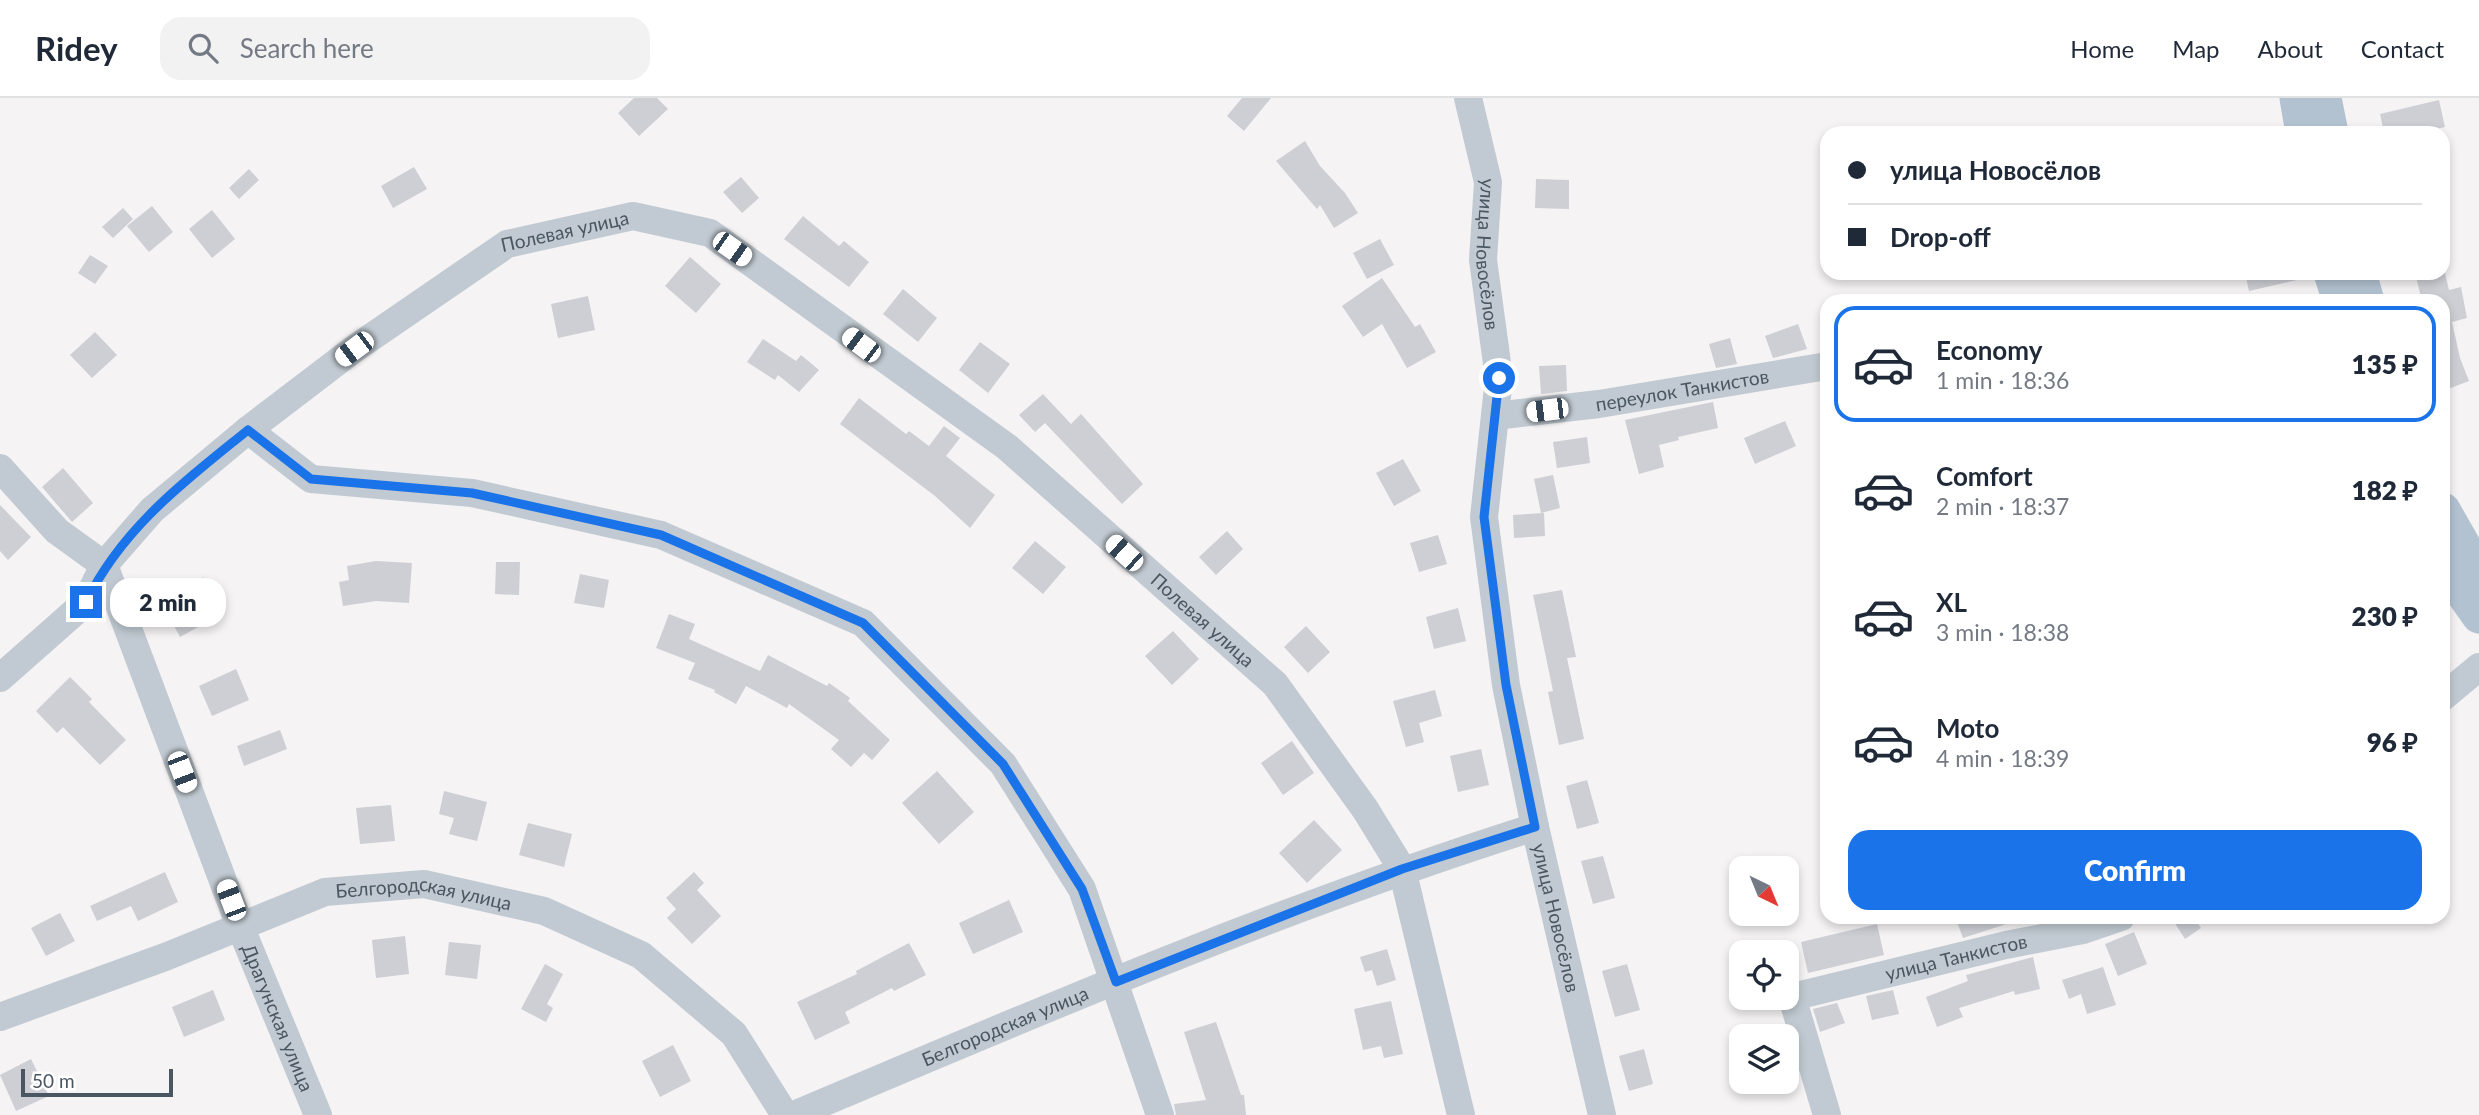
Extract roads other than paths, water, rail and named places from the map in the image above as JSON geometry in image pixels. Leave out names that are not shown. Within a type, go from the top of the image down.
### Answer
[{"type":"main road","points":[[2297,98],[2302,126]]},
{"type":"main road","points":[[2324,98],[2330,126]]},
{"type":"main road","points":[[2450,522],[2479,573]]},
{"type":"main road","points":[[2450,575],[2479,616]]},
{"type":"street","name":"улица Новосёлов","points":[[1468,98],[1488,182],[1483,260],[1499,378],[1484,517],[1506,685],[1535,827],[1602,1115]]},
{"type":"street","name":"Полевая улица","points":[[0,678],[86,602],[104,565],[152,510],[248,430],[404,312],[508,244],[633,216],[710,233],[1007,447],[1275,684],[1365,809],[1402,869],[1461,1115]]},
{"type":"street","name":"переулок Танкистов","points":[[1495,416],[1598,404],[1684,387],[1820,367]]},
{"type":"street","points":[[248,430],[311,479],[472,493],[661,535],[863,623],[1003,764],[1082,889],[1160,1115]]},
{"type":"street","points":[[0,468],[57,531],[104,565]]},
{"type":"street","name":"Драгунская улица","points":[[104,565],[240,926],[318,1115]]},
{"type":"street","points":[[2450,691],[2479,667]]},
{"type":"street","name":"Белгородская улица","points":[[794,1115],[1116,982],[1402,869],[1535,827]]},
{"type":"street","name":"Белгородская улица","points":[[0,1017],[325,892],[424,884],[544,911],[641,955],[734,1034],[785,1115]]},
{"type":"street","name":"улица Танкистов","points":[[1827,1115],[1792,997],[2101,924]]}]
